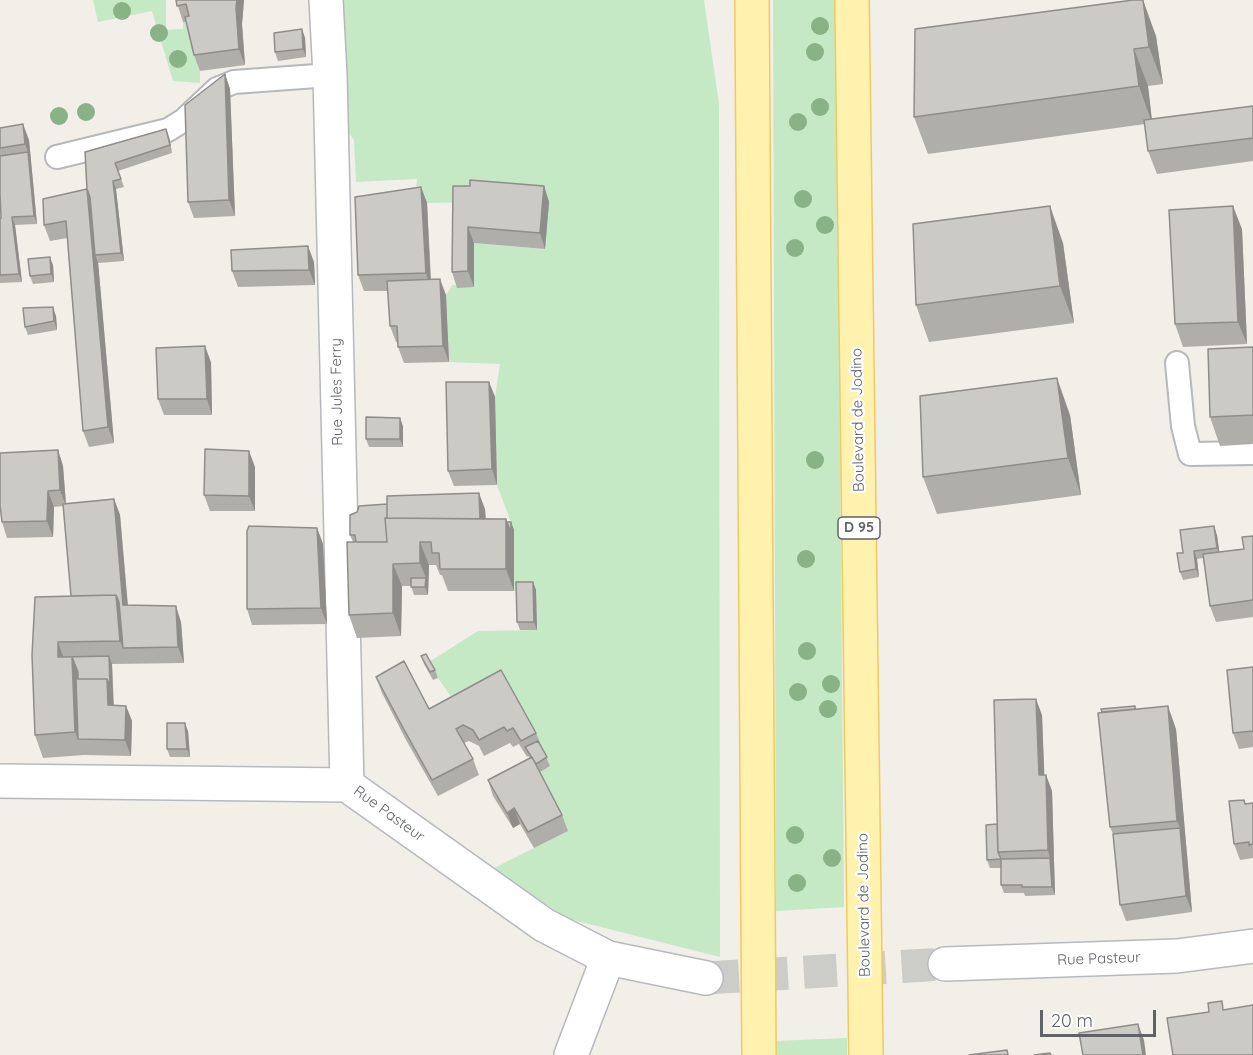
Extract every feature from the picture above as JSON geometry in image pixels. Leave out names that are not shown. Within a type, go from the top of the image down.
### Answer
[{"type":"main road","points":[[752,0],[759,1055]]},
{"type":"main road","name":"Boulevard de Jodino","points":[[852,0],[866,1055]]},
{"type":"street","name":"Rue Jules Ferry","points":[[326,0],[330,75],[348,785]]},
{"type":"street","name":"Rue Pasteur","points":[[0,781],[348,785],[544,925],[608,958],[706,978]]},
{"type":"street","name":"Rue Pasteur","points":[[945,964],[1177,957],[1253,946]]},
{"type":"street","points":[[571,1055],[608,958]]},
{"type":"lane","points":[[57,157],[168,130],[184,120],[217,89],[234,82],[330,75]]},
{"type":"lane","points":[[1177,363],[1183,426],[1190,454],[1253,453]]},
{"type":"green space","points":[[93,0],[166,0],[166,30],[183,29],[183,22],[192,20],[191,34],[200,71],[200,83],[173,81],[152,11],[98,22]]},
{"type":"green space","points":[[342,0],[704,0],[719,104],[720,957],[569,919],[492,869],[534,848],[538,773],[550,765],[506,687],[461,711],[429,662],[478,631],[537,630],[536,590],[514,591],[514,530],[497,485],[495,397],[500,364],[449,362],[446,295],[452,285],[474,287],[474,243],[545,249],[475,202],[415,205],[417,179],[356,182],[354,140],[347,130]]},
{"type":"green space","points":[[773,0],[835,0],[836,11],[844,907],[776,911]]},
{"type":"green space","points":[[847,1038],[847,1055],[777,1055],[776,1041]]},
{"type":"building","points":[[176,0],[237,0],[239,49],[194,55],[185,17],[189,16],[186,4],[177,6]]},
{"type":"building","points":[[1143,0],[1149,47],[1134,49],[1139,86],[914,117],[915,29]]},
{"type":"building","points":[[302,29],[303,49],[275,52],[274,33]]},
{"type":"building","points":[[225,74],[229,200],[188,202],[185,105]]},
{"type":"building","points":[[1253,106],[1253,138],[1148,151],[1144,120]]},
{"type":"building","points":[[23,124],[25,144],[0,148],[0,128]]},
{"type":"building","points":[[166,129],[170,145],[115,163],[121,179],[113,181],[121,253],[95,255],[85,152]]},
{"type":"building","points":[[28,152],[34,216],[12,217],[19,274],[0,275],[0,156]]},
{"type":"building","points":[[470,180],[544,186],[540,233],[468,227],[468,271],[452,272],[453,186],[470,186]]},
{"type":"building","points":[[421,187],[426,273],[358,275],[355,197]]},
{"type":"building","points":[[87,189],[108,427],[83,431],[66,221],[44,225],[43,199]]},
{"type":"building","points":[[1050,206],[1060,286],[916,305],[913,224]]},
{"type":"building","points":[[1233,206],[1238,322],[1175,324],[1169,210]]},
{"type":"building","points":[[308,246],[309,270],[232,271],[231,250]]},
{"type":"building","points":[[50,257],[51,274],[30,276],[28,259]]},
{"type":"building","points":[[440,279],[443,346],[398,347],[397,326],[390,326],[387,281]]},
{"type":"building","points":[[53,307],[54,321],[25,327],[23,308]]},
{"type":"building","points":[[205,346],[207,399],[158,399],[156,348]]},
{"type":"building","points":[[1253,347],[1253,415],[1210,417],[1208,349]]},
{"type":"building","points":[[1057,378],[1068,458],[923,477],[920,396]]},
{"type":"building","points":[[446,382],[489,382],[492,469],[448,471]]},
{"type":"building","points":[[366,417],[400,418],[400,439],[366,439]]},
{"type":"building","points":[[205,449],[249,451],[249,496],[204,495]]},
{"type":"building","points":[[58,450],[60,490],[48,491],[47,521],[2,522],[0,453]]},
{"type":"building","points":[[479,493],[480,519],[387,518],[387,496]]},
{"type":"building","points":[[114,499],[123,605],[176,606],[178,647],[123,648],[119,602],[116,595],[71,596],[63,504]]},
{"type":"building","points":[[387,504],[387,518],[385,518],[387,542],[356,542],[355,535],[350,535],[350,515],[357,512],[359,506]]},
{"type":"building","points":[[385,518],[506,519],[506,569],[440,569],[439,553],[432,553],[431,542],[420,542],[420,563],[393,564],[393,613],[349,615],[347,542],[387,542]]},
{"type":"building","points":[[249,526],[317,528],[321,608],[247,609],[247,531]]},
{"type":"building","points":[[1214,526],[1217,548],[1194,551],[1196,569],[1180,572],[1177,553],[1183,553],[1180,530]]},
{"type":"building","points":[[1253,536],[1253,600],[1210,606],[1203,554],[1244,549],[1242,537]]},
{"type":"building","points":[[411,578],[426,578],[425,587],[411,587]]},
{"type":"building","points":[[516,582],[533,582],[534,622],[517,622]]},
{"type":"building","points":[[116,595],[120,641],[58,642],[58,657],[72,657],[75,732],[35,735],[32,655],[35,597]]},
{"type":"building","points":[[426,654],[435,670],[430,672],[421,656]]},
{"type":"building","points":[[109,656],[110,686],[107,679],[78,679],[78,672],[72,657],[63,657]]},
{"type":"building","points":[[404,661],[429,709],[501,670],[536,733],[521,741],[513,728],[507,731],[504,727],[479,740],[473,730],[463,725],[456,729],[473,759],[432,780],[376,677]]},
{"type":"building","points":[[1253,667],[1253,731],[1233,733],[1227,670]]},
{"type":"building","points":[[76,679],[107,679],[108,705],[126,706],[125,740],[78,739]]},
{"type":"building","points":[[1036,699],[1039,775],[1046,775],[1048,850],[998,852],[994,700]]},
{"type":"building","points":[[1135,706],[1135,709],[1102,712],[1101,709]]},
{"type":"building","points":[[1168,706],[1177,821],[1110,827],[1098,713]]},
{"type":"building","points":[[167,723],[185,723],[187,749],[167,749]]},
{"type":"building","points":[[538,741],[547,757],[536,764],[525,747]]},
{"type":"building","points":[[532,757],[562,815],[528,832],[514,808],[507,813],[488,780]]},
{"type":"building","points":[[1244,800],[1245,804],[1253,803],[1253,844],[1249,845],[1249,842],[1234,844],[1229,801]]},
{"type":"building","points":[[997,824],[998,852],[1001,859],[987,860],[986,825]]},
{"type":"building","points":[[1180,828],[1186,896],[1120,905],[1113,834]]},
{"type":"building","points":[[1050,858],[1052,887],[1001,885],[1001,859]]},
{"type":"building","points":[[1222,1001],[1223,1010],[1253,1005],[1253,1055],[1173,1055],[1167,1018],[1209,1012],[1208,1003]]},
{"type":"building","points":[[1138,1024],[1143,1055],[1083,1055],[1079,1033]]},
{"type":"building","points":[[1007,1050],[1008,1055],[969,1055]]},
{"type":"tunnel","points":[[706,978],[945,964]]}]
